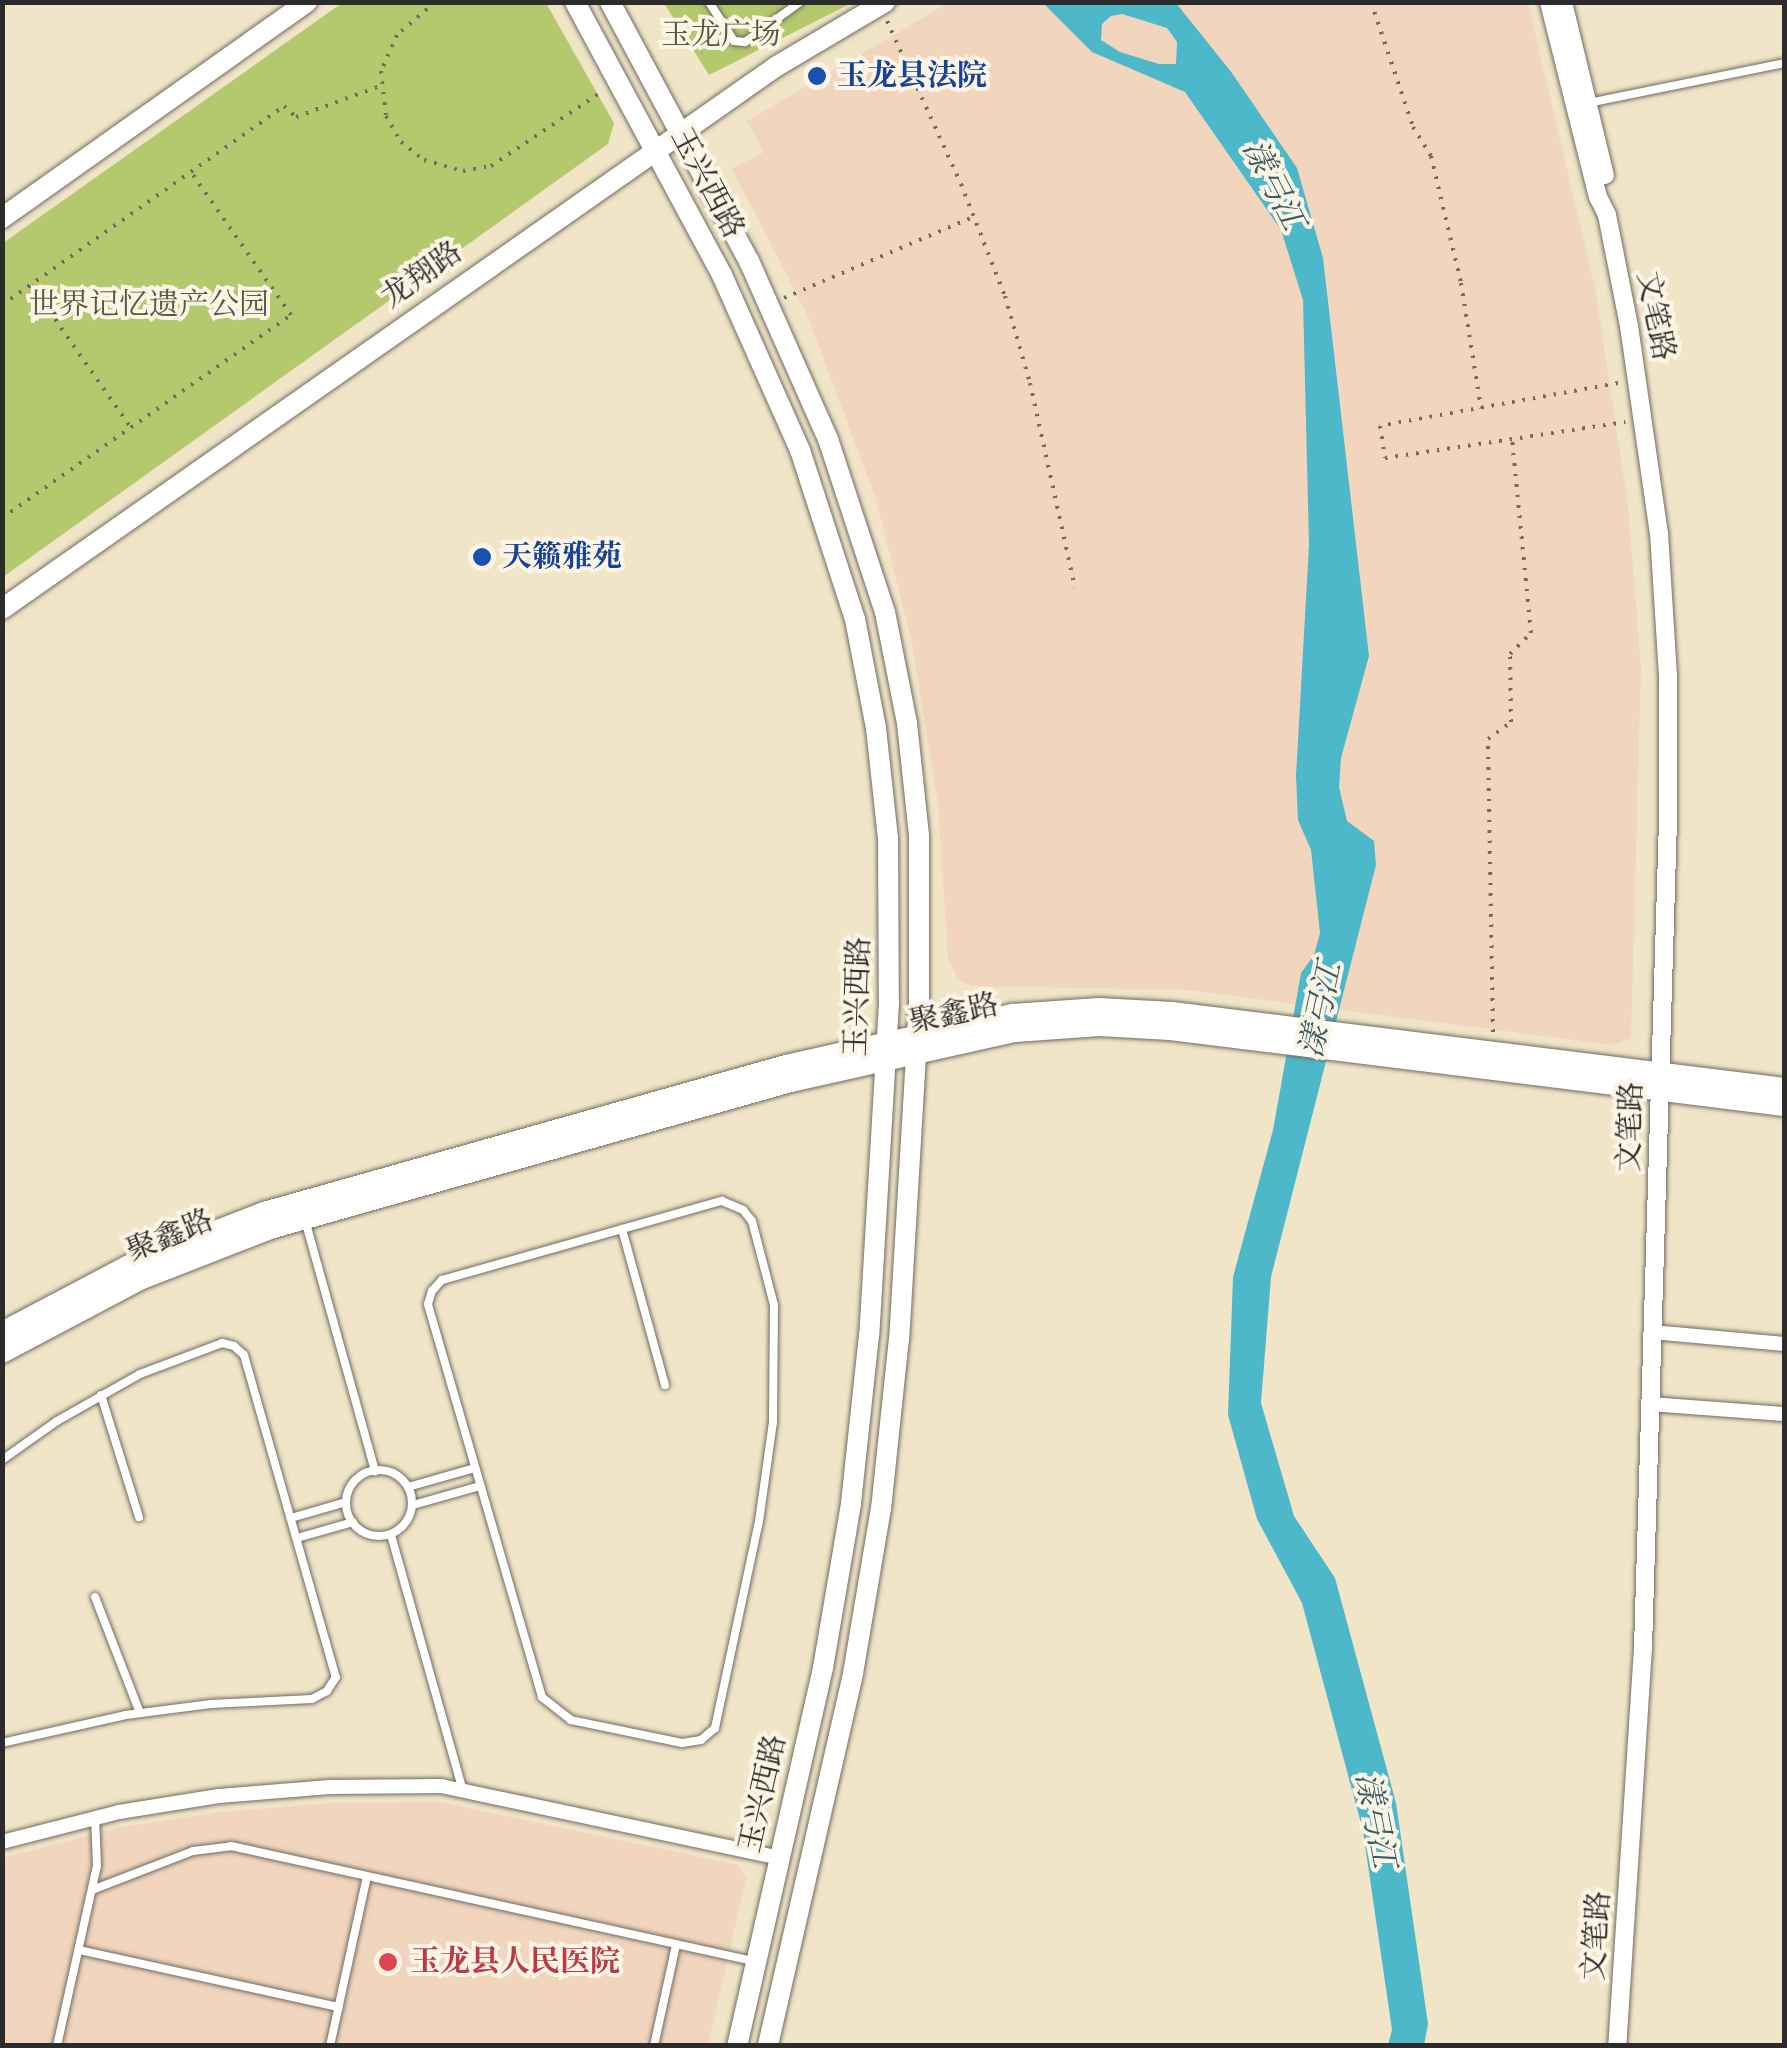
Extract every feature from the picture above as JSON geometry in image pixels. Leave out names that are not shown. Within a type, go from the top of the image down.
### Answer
[{"type":"main road","points":[[2,218],[307,2]]},
{"type":"main road","name":"玉兴西路","points":[[575,2],[722,275],[776,391],[820,506],[855,620],[876,728],[888,838],[886,1049],[868,1336],[851,1504],[823,1668],[737,2046]]},
{"type":"main road","name":"玉兴西路","points":[[610,2],[770,304],[849,496],[897,667],[919,836],[917,1042],[899,1338],[880,1508],[853,1674],[768,2046]]},
{"type":"main road","name":"龙翔路","points":[[2,609],[777,66],[883,4]]},
{"type":"main road","name":"聚鑫路","points":[[2,1332],[135,1262],[250,1217],[1013,1014],[1100,1008],[1660,1081],[1784,1088]]},
{"type":"main road","name":"聚鑫路","points":[[1352,1043],[1492,1052],[1784,1106]]},
{"type":"main road","name":"聚鑫路","points":[[2,1354],[142,1278],[227,1244],[886,1049]]},
{"type":"street","name":"文笔路","points":[[1548,2],[1598,196],[1607,215],[1638,379],[1668,675],[1643,1648],[1617,2046]]},
{"type":"street","name":"文笔路","points":[[1562,2],[1609,195],[1607,215]]},
{"type":"street","points":[[1652,1332],[1784,1344]]},
{"type":"street","points":[[1650,1404],[1784,1414]]},
{"type":"street","points":[[2,1842],[95,1817],[200,1799],[330,1788],[441,1786],[780,1858]]},
{"type":"lane","points":[[709,2],[734,40],[746,42],[800,2]]},
{"type":"lane","points":[[1588,103],[1784,63]]},
{"type":"lane","points":[[722,1201],[736,1206],[752,1220],[774,1305],[775,1372],[767,1472],[715,1728],[709,1734],[682,1743],[570,1720],[548,1704],[538,1688],[474,1468],[428,1304],[432,1291],[442,1280],[722,1201]]},
{"type":"lane","points":[[305,1220],[376,1470]]},
{"type":"lane","points":[[622,1229],[665,1385]]},
{"type":"lane","points":[[2,1460],[100,1395],[140,1374],[222,1343],[234,1346],[244,1355],[336,1677],[327,1691],[304,1701],[211,1704],[140,1713],[2,1743]]},
{"type":"lane","points":[[100,1395],[138,1518]]},
{"type":"lane","points":[[408,1486],[474,1468]]},
{"type":"lane","points":[[376,1470],[394,1474],[408,1486],[412,1505],[406,1523],[391,1534],[372,1536],[353,1522],[346,1502],[352,1484],[376,1470]]},
{"type":"lane","points":[[412,1505],[480,1486]]},
{"type":"lane","points":[[291,1518],[346,1502]]},
{"type":"lane","points":[[297,1538],[353,1522]]},
{"type":"lane","points":[[391,1534],[464,1791]]},
{"type":"lane","points":[[95,1597],[140,1713]]},
{"type":"lane","points":[[57,2046],[99,1856],[95,1817]]},
{"type":"lane","points":[[92,1890],[193,1851],[222,1846],[756,1962]]},
{"type":"lane","points":[[330,2046],[367,1876]]},
{"type":"lane","points":[[657,2044],[676,1945]]},
{"type":"lane","points":[[78,1950],[339,2007]]},
{"type":"path","points":[[435,2],[405,26],[390,45],[380,86],[386,116],[401,142],[436,166],[464,170],[503,161],[617,80]]},
{"type":"path","points":[[1371,2],[1414,127],[1431,156],[1461,282],[1481,408]]},
{"type":"path","points":[[883,4],[974,217],[1026,368],[1075,588]]},
{"type":"path","points":[[2,306],[284,106],[296,117],[380,86]]},
{"type":"path","points":[[2,518],[291,315],[191,172]]},
{"type":"path","points":[[770,304],[974,217]]},
{"type":"path","points":[[31,285],[131,428]]},
{"type":"path","points":[[1638,379],[1380,426],[1385,458],[1645,420]]},
{"type":"path","points":[[1492,1052],[1496,986],[1488,739],[1511,722],[1510,654],[1532,633],[1512,439]]},
{"type":"shaded area","points":[[948,3],[1528,3],[1596,293],[1628,506],[1641,668],[1631,1038],[1612,1045],[1188,990],[970,986],[957,978],[948,959],[938,805],[912,643],[876,499],[806,312],[732,169],[764,152],[747,121]]},
{"type":"shaded area","name":"玉龙县人民医院","points":[[440,1802],[738,1865],[746,1878],[708,2045],[3,2046],[3,1858],[122,1827],[220,1812],[332,1803]]},
{"type":"green space","name":"世界记忆遗产公园","points":[[342,3],[546,3],[614,123],[608,144],[3,577],[3,243]]},
{"type":"green space","name":"玉龙广场","points":[[664,3],[852,3],[709,75]]},
{"type":"water","name":"漾弓江","points":[[1043,3],[1176,3],[1232,73],[1297,168],[1323,258],[1369,656],[1341,758],[1339,787],[1347,821],[1374,841],[1376,865],[1271,1277],[1261,1403],[1294,1516],[1335,1578],[1396,1803],[1428,2024],[1424,2045],[1388,2045],[1392,2030],[1363,1831],[1302,1603],[1257,1519],[1228,1415],[1233,1277],[1273,1130],[1301,973],[1314,955],[1320,933],[1311,850],[1298,820],[1296,776],[1309,545],[1303,300],[1281,230],[1185,92],[1092,52]],"holes":[[[1122,14],[1167,28],[1177,42],[1176,64],[1159,64],[1120,52],[1101,40],[1102,24],[1111,16]]]},
{"type":"place","name":"玉龙县法院","points":[[817,76]]},
{"type":"place","name":"天籁雅苑","points":[[482,557]]},
{"type":"place","name":"玉龙县人民医院","points":[[388,1962]]}]
